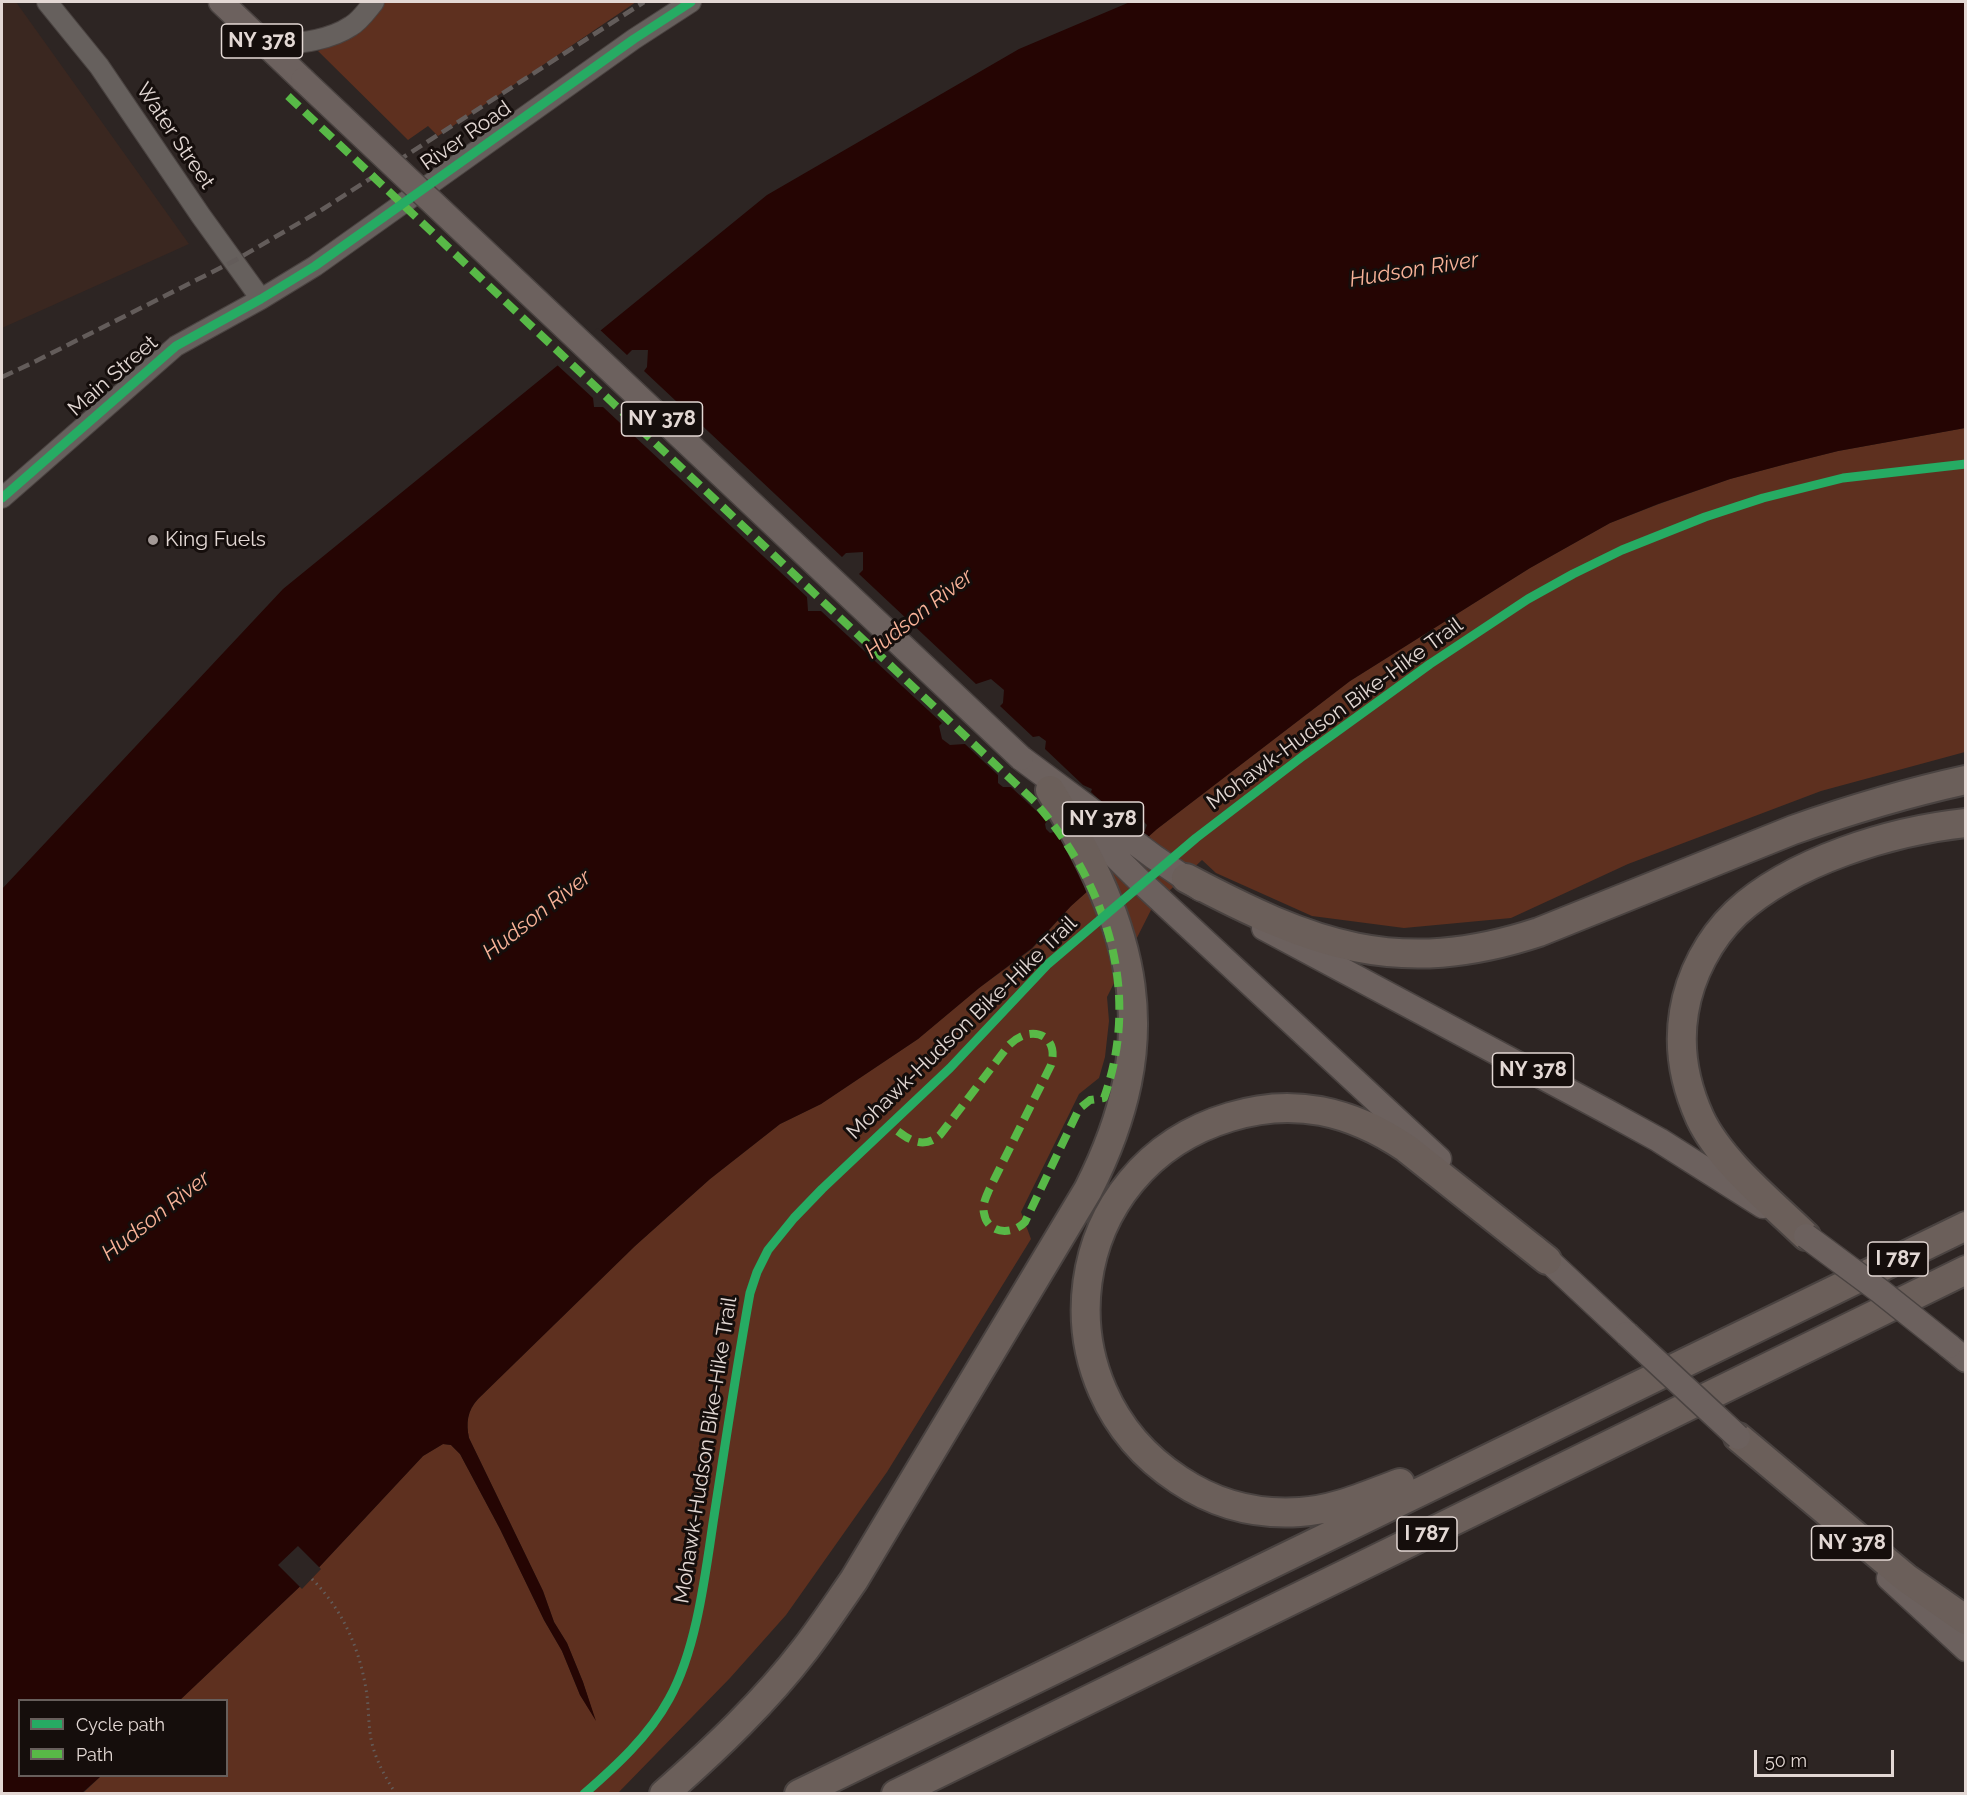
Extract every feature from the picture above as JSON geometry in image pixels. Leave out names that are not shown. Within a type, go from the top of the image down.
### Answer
[{"type":"highway","points":[[1186,878],[1252,917],[1344,946],[1373,951],[1436,954],[1472,950],[1507,943],[1539,932],[1830,817],[1899,796],[1965,780]]},
{"type":"highway","points":[[664,1794],[723,1740],[780,1680],[806,1649],[854,1580],[1088,1190],[1114,1132],[1129,1074],[1133,1042],[1130,982],[1115,918],[1101,884],[1050,790]]},
{"type":"highway","points":[[1806,1236],[1731,1162],[1714,1141],[1698,1112],[1685,1072],[1682,1049],[1682,1024],[1686,999],[1695,973],[1706,951],[1734,914],[1775,884],[1833,857],[1876,842],[1910,832],[1965,823]]},
{"type":"highway","points":[[1543,1432],[1325,1509],[1291,1512],[1247,1509],[1220,1501],[1193,1489],[1165,1471],[1142,1450],[1120,1424],[1105,1397],[1094,1368],[1087,1337],[1084,1308],[1093,1251],[1104,1223],[1133,1178],[1174,1142],[1195,1130],[1243,1113],[1268,1109],[1292,1107],[1326,1112],[1363,1123],[1385,1134],[1406,1148],[1547,1260]]},
{"type":"highway","points":[[1830,1292],[1965,1211]]},
{"type":"highway","name":"I 787","points":[[800,1794],[1965,1226]]},
{"type":"highway","name":"I 787","points":[[896,1794],[1963,1272]]},
{"type":"highway","points":[[1738,1437],[1906,1578],[1965,1620]]},
{"type":"main road","name":"NY 378","points":[[220,2],[1021,758],[1106,849],[1965,1649]]},
{"type":"main road","name":"NY 378","points":[[1021,758],[1186,878]]},
{"type":"main road","name":"NY 378","points":[[1252,917],[1659,1140],[1752,1198],[1806,1236],[1880,1291],[1957,1353]]},
{"type":"street","name":"Water Street","points":[[47,2],[99,66],[201,216],[261,299]]},
{"type":"street","points":[[268,46],[310,42],[340,31],[352,26],[374,2]]},
{"type":"street","name":"River Road","points":[[261,299],[315,266],[634,39],[691,2]]},
{"type":"street","name":"Main Street","points":[[2,498],[176,346],[261,299]]},
{"type":"path","points":[[312,1579],[330,1600],[352,1637],[366,1689],[371,1740],[384,1776],[396,1794]]},
{"type":"shaded area","points":[[2,2],[16,2],[189,244],[2,328]]},
{"type":"shaded area","points":[[382,2],[636,2],[438,136],[428,126],[408,140],[318,51],[355,34]]},
{"type":"shaded area","points":[[1965,428],[1965,752],[1821,791],[1628,864],[1511,918],[1404,928],[1312,916],[1216,873],[1202,860],[1153,906],[1107,997],[1109,1021],[1105,1057],[1099,1078],[1079,1094],[1021,1212],[1031,1239],[887,1472],[786,1615],[730,1678],[618,1793],[82,1794],[100,1777],[228,1777],[228,1699],[181,1699],[310,1577],[423,1456],[443,1444],[451,1445],[460,1454],[562,1651],[580,1695],[594,1717],[567,1643],[554,1622],[543,1591],[469,1438],[470,1413],[478,1399],[635,1246],[710,1179],[780,1124],[821,1104],[918,1039],[979,988],[1032,949],[1071,906],[1157,829],[1350,681],[1530,568],[1610,523],[1730,479],[1838,451]]},
{"type":"water","name":"Hudson River","points":[[1130,2],[1965,2],[1965,428],[1838,451],[1730,479],[1610,523],[1530,568],[1350,681],[1157,829],[1071,906],[1032,948],[979,988],[918,1039],[821,1104],[780,1124],[710,1179],[635,1246],[478,1399],[472,1408],[468,1422],[469,1438],[543,1591],[554,1622],[567,1643],[596,1721],[580,1695],[562,1651],[460,1454],[451,1445],[443,1444],[423,1456],[310,1577],[181,1699],[18,1699],[18,1777],[100,1777],[82,1793],[2,1793],[2,889],[283,589],[767,195],[1019,49]]},
{"type":"pier","points":[[598,328],[627,355],[632,350],[648,350],[647,367],[644,371],[842,557],[846,553],[863,552],[863,570],[859,574],[976,684],[991,679],[1004,690],[1003,703],[1000,706],[1033,737],[1039,736],[1046,741],[1045,749],[1083,785],[1092,789],[1091,792],[1106,806],[1133,826],[1143,821],[1147,825],[1144,833],[1151,838],[1107,877],[1058,831],[1050,833],[1046,829],[1047,821],[1011,787],[1003,787],[998,783],[998,775],[965,744],[950,745],[942,739],[939,726],[942,723],[821,611],[808,611],[807,597],[603,407],[594,407],[593,398],[555,363]]},
{"type":"pier","points":[[298,1546],[321,1569],[302,1589],[278,1565]]},
{"type":"railway","points":[[2,377],[234,261],[323,209],[644,2]]},
{"type":"marked path","points":[[288,96],[1035,802],[1060,834],[1081,868],[1098,903],[1110,941],[1118,979],[1119,1018],[1115,1058],[1104,1098],[1090,1100],[1079,1109],[1025,1222],[1007,1231],[995,1229],[986,1220],[984,1207],[989,1190],[1051,1065],[1053,1055],[1051,1046],[1042,1036],[1026,1035],[1017,1038],[1009,1045],[940,1135],[933,1140],[914,1141],[890,1125]]},
{"type":"cycle path","points":[[2,498],[176,346],[315,266],[634,39],[691,2]]},
{"type":"cycle path","name":"Mohawk-Hudson Bike-Hike Trail","points":[[584,1794],[620,1761],[652,1726],[669,1699],[686,1659],[703,1590],[750,1293],[768,1250],[822,1189],[950,1068],[1048,964],[1196,838],[1303,756],[1430,664],[1528,599],[1573,574],[1622,550],[1705,517],[1763,498],[1843,478],[1966,464]]},
{"type":"place","name":"King Fuels","points":[[153,540]]}]
